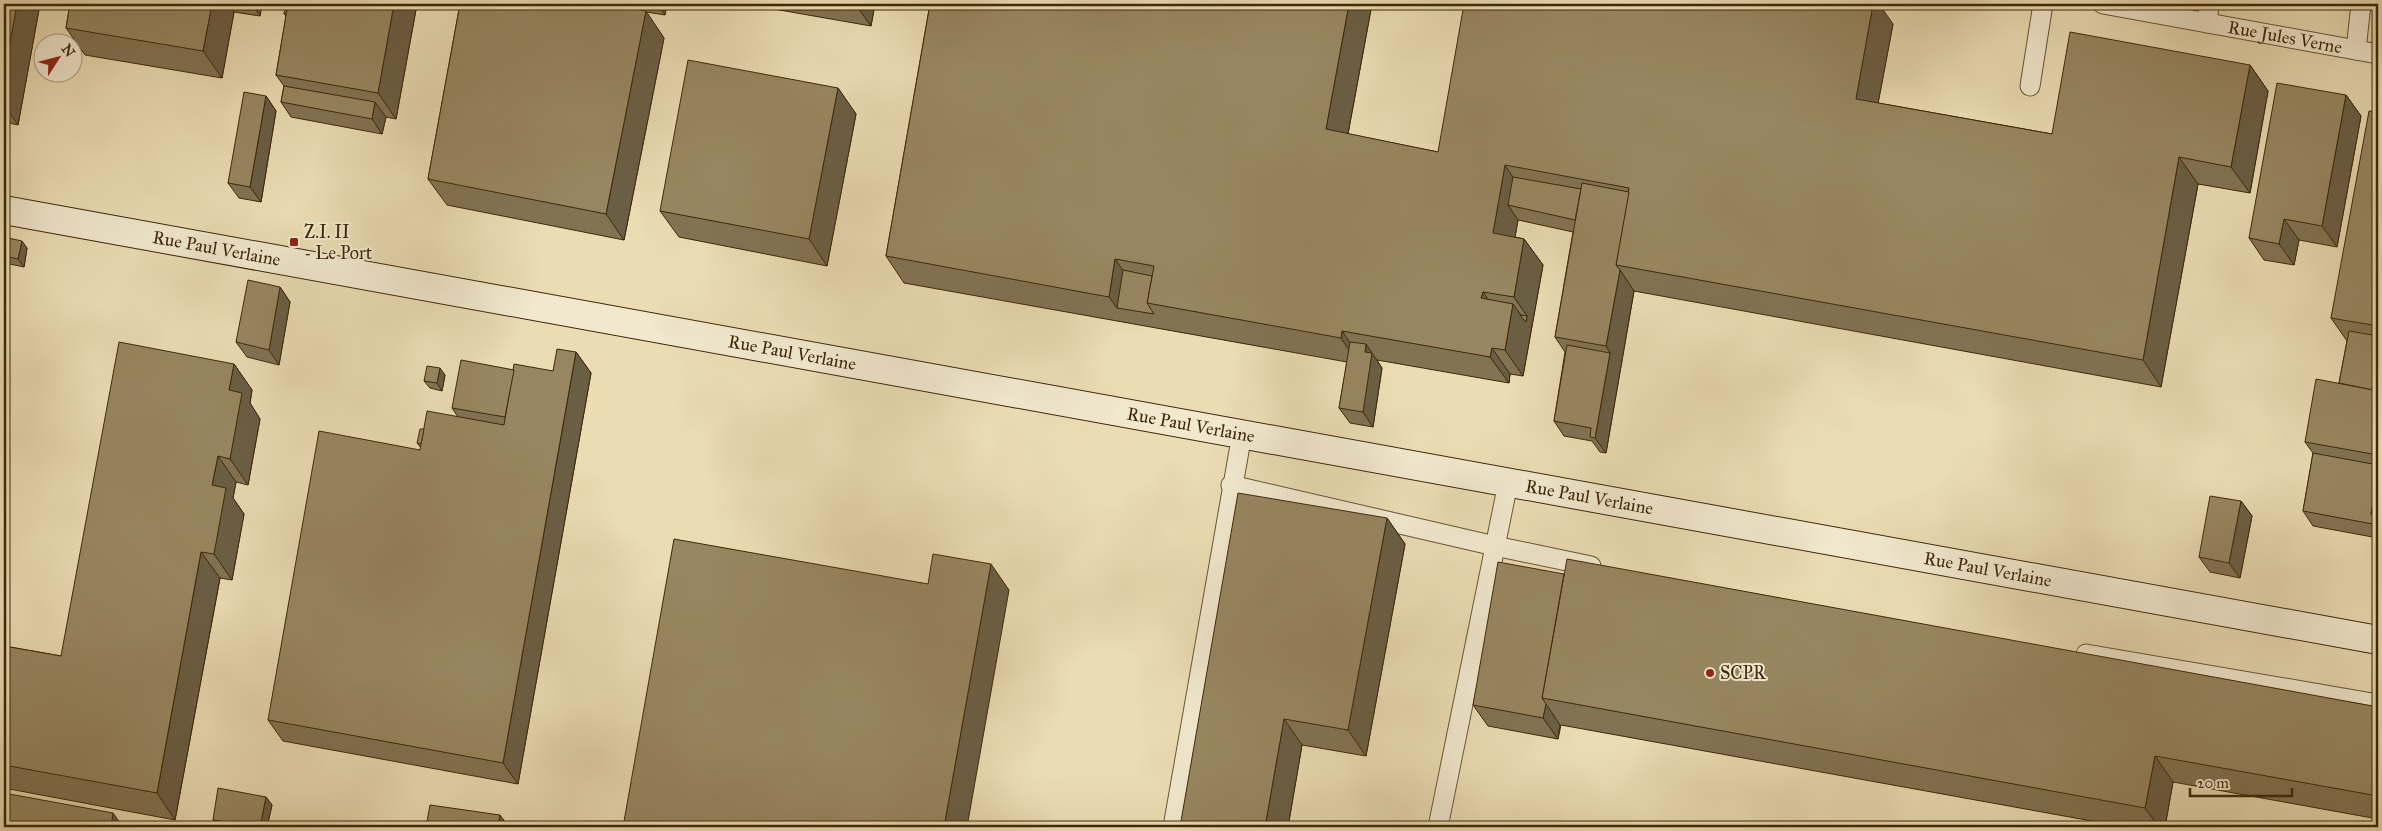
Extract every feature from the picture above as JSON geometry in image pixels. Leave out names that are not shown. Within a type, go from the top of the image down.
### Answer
[{"type":"street","name":"Rue Paul Verlaine","points":[[4,210],[1242,434],[1508,484],[2378,640]]},
{"type":"lane","points":[[2030,86],[2043,4]]},
{"type":"lane","name":"Rue Jules Verne","points":[[2103,4],[2378,54]]},
{"type":"lane","points":[[2207,24],[2210,4]]},
{"type":"lane","points":[[2356,50],[2361,4]]},
{"type":"lane","points":[[1173,827],[1242,434]]},
{"type":"lane","points":[[1438,827],[1508,484]]},
{"type":"lane","points":[[1232,485],[1495,546],[1612,570]]},
{"type":"lane","points":[[2064,650],[2378,704]]},
{"type":"building","points":[[4,4],[17,4],[4,76]]},
{"type":"building","points":[[70,4],[212,4],[203,51],[66,28]]},
{"type":"building","points":[[286,4],[288,4],[286,14],[284,14]]},
{"type":"building","points":[[288,4],[394,4],[378,93],[276,75]]},
{"type":"building","points":[[460,4],[607,4],[646,11],[606,214],[428,179]]},
{"type":"building","points":[[930,4],[1349,4],[1326,129],[1438,152],[1464,4],[1873,4],[1856,99],[2052,134],[2070,32],[2250,65],[2231,167],[2179,157],[2143,360],[1616,265],[1629,188],[1505,165],[1493,233],[1524,239],[1514,297],[1483,292],[1481,298],[1513,304],[1505,350],[1492,348],[1490,357],[1342,331],[1341,338],[1147,303],[1154,266],[1115,259],[1109,297],[886,256]]},
{"type":"building","points":[[688,60],[838,88],[809,239],[660,211]]},
{"type":"building","points":[[2277,83],[2346,95],[2322,226],[2284,219],[2279,244],[2249,238]]},
{"type":"building","points":[[284,86],[375,102],[372,119],[281,102]]},
{"type":"building","points":[[244,92],[266,96],[250,187],[228,183]]},
{"type":"building","points":[[2369,111],[2378,112],[2378,326],[2331,318]]},
{"type":"building","points":[[1513,177],[1581,189],[1575,220],[1508,205]]},
{"type":"building","points":[[1582,183],[1629,192],[1616,265],[1620,270],[1606,346],[1555,337]]},
{"type":"building","points":[[4,237],[22,241],[18,259],[4,256]]},
{"type":"building","points":[[1123,270],[1152,276],[1147,303],[1154,314],[1117,308]]},
{"type":"building","points":[[248,280],[280,287],[269,350],[236,342]]},
{"type":"building","points":[[1520,315],[1527,316],[1526,322]]},
{"type":"building","points":[[2349,331],[2378,336],[2378,391],[2339,383]]},
{"type":"building","points":[[119,342],[234,364],[229,390],[242,393],[230,459],[218,456],[212,485],[226,488],[214,554],[201,552],[157,793],[4,765],[4,646],[61,656]]},
{"type":"building","points":[[1350,342],[1366,344],[1365,352],[1372,353],[1363,412],[1339,408]]},
{"type":"building","points":[[1567,345],[1610,353],[1595,438],[1590,437],[1591,428],[1554,421]]},
{"type":"building","points":[[557,349],[576,352],[503,763],[268,720],[319,431],[420,450],[427,411],[504,425],[514,364],[553,371]]},
{"type":"building","points":[[461,360],[514,370],[505,417],[452,408]]},
{"type":"building","points":[[427,366],[440,368],[437,383],[424,381]]},
{"type":"building","points":[[2316,379],[2378,391],[2378,455],[2305,442]]},
{"type":"building","points":[[420,429],[424,429],[421,444],[417,443]]},
{"type":"building","points":[[2313,453],[2378,465],[2371,514],[2378,525],[2303,511]]},
{"type":"building","points":[[2378,473],[2378,515],[2371,514]]},
{"type":"building","points":[[1238,493],[1387,518],[1348,730],[1284,719],[1265,827],[1180,827]]},
{"type":"building","points":[[2210,496],[2241,501],[2229,563],[2199,557]]},
{"type":"building","points":[[674,539],[928,584],[933,554],[991,564],[944,827],[623,827]]},
{"type":"building","points":[[1567,559],[2378,707],[2378,796],[2155,756],[2145,808],[1542,698]]},
{"type":"building","points":[[1498,562],[1564,574],[1542,698],[1546,704],[1543,718],[1473,705]]},
{"type":"building","points":[[218,788],[266,797],[260,827],[213,820]]},
{"type":"building","points":[[4,793],[113,813],[111,827],[4,827]]},
{"type":"building","points":[[430,805],[500,815],[498,827],[426,827]]},
{"type":"place","name":"Z.I. II - Le Port","points":[[294,242]]},
{"type":"place","name":"SCPR","points":[[1710,673]]}]
